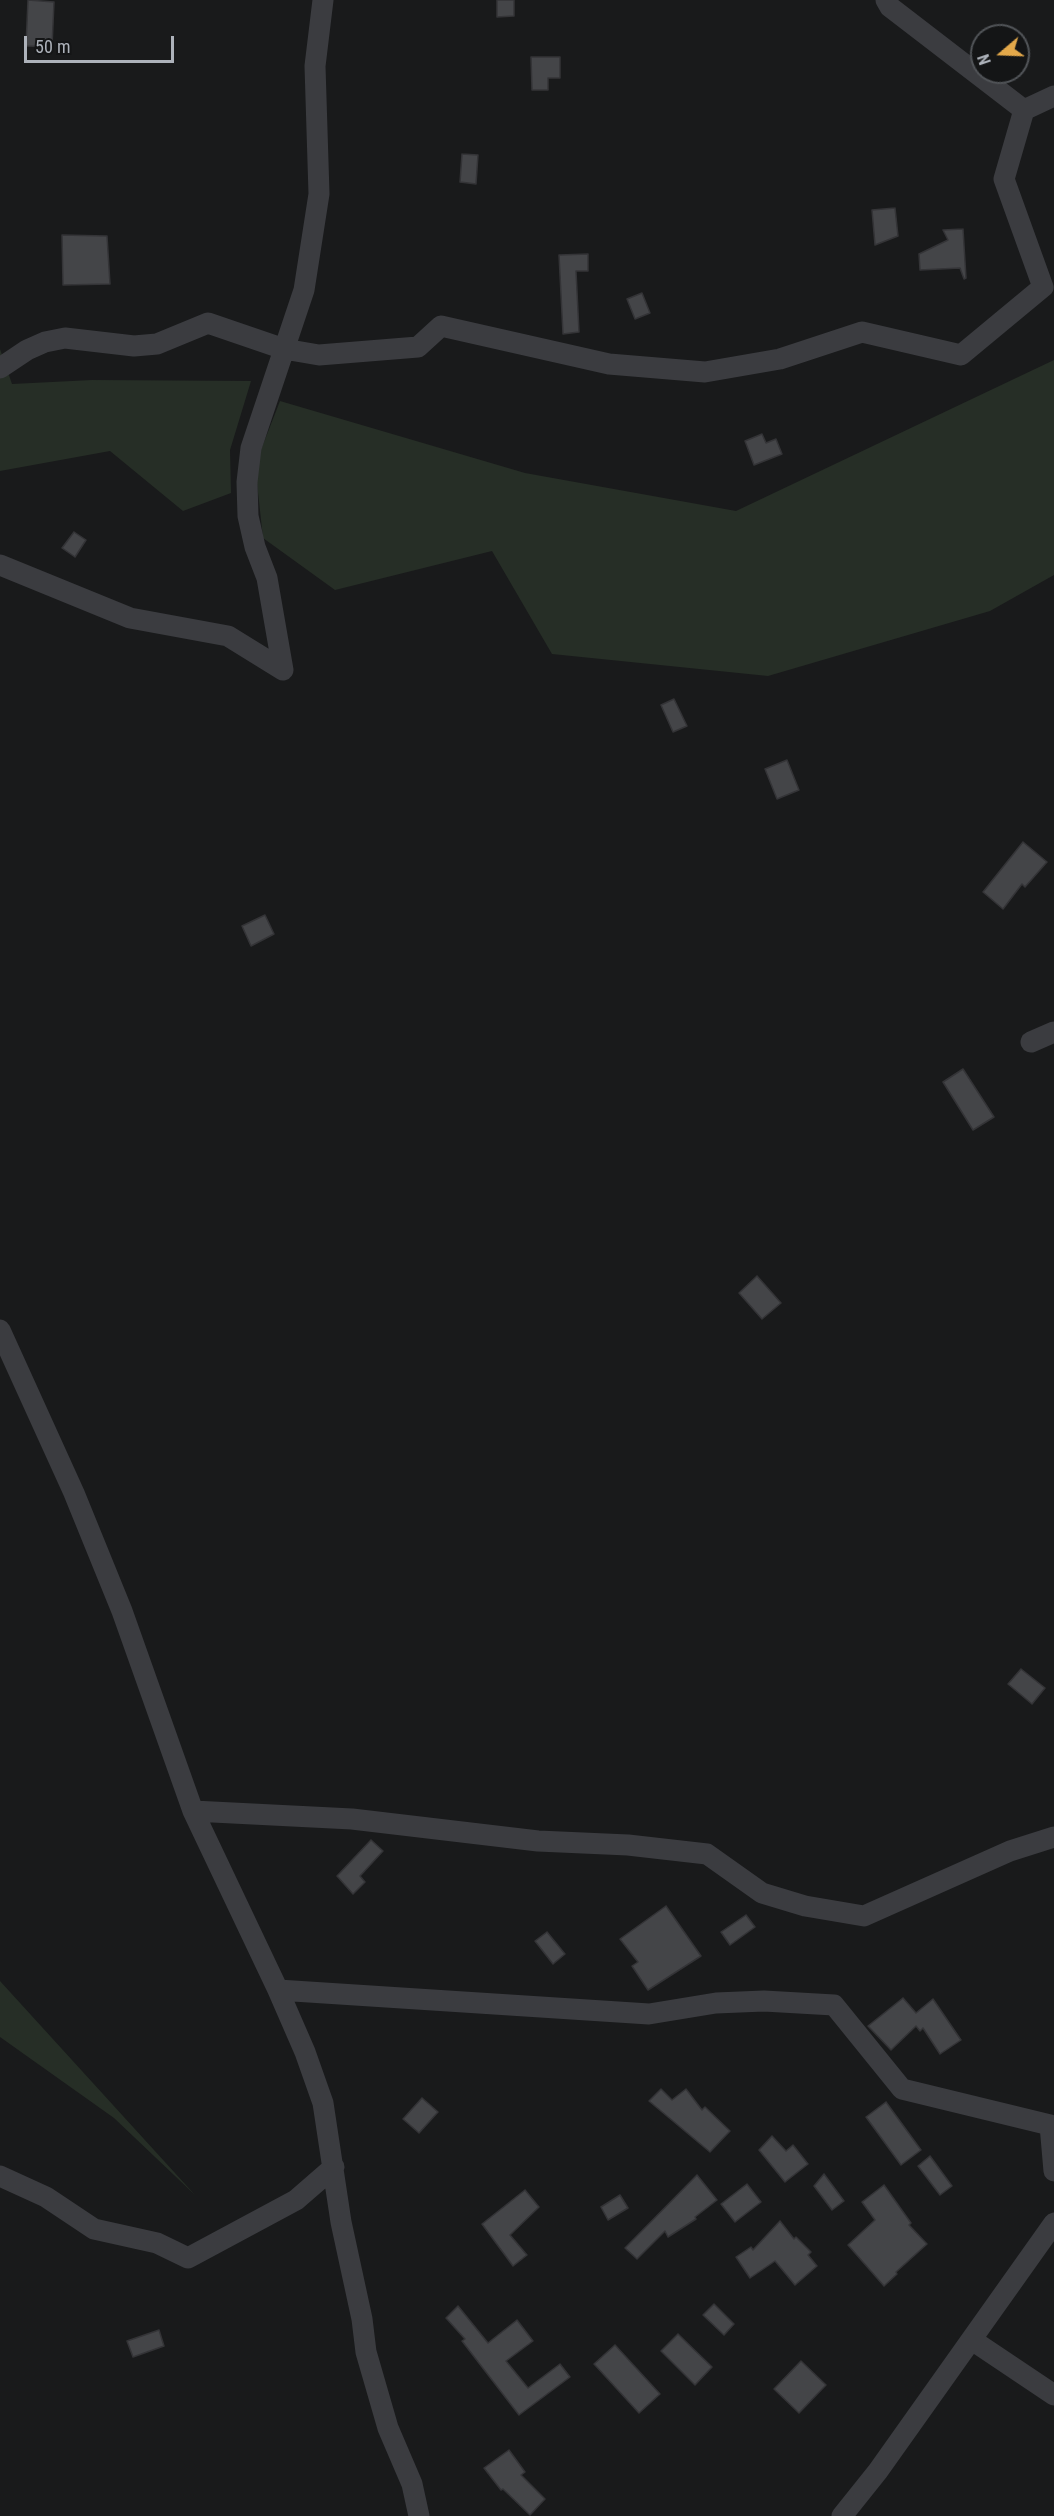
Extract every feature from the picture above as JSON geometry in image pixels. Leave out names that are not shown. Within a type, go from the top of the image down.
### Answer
[{"type":"street","points":[[0,565],[130,618],[228,636],[283,670],[267,578],[255,547],[248,516],[247,482],[251,448],[304,290],[319,194],[315,66],[322,0]]},
{"type":"street","points":[[886,0],[890,7],[1024,110]]},
{"type":"street","points":[[0,368],[27,350],[55,340],[65,338],[134,346],[157,345],[208,323],[284,349],[319,355],[418,347],[441,326],[609,364],[705,372],[780,359],[862,332],[961,355],[1043,287],[1004,179],[1024,110],[1054,96]]},
{"type":"street","points":[[1031,1042],[1054,1032]]},
{"type":"street","points":[[0,1330],[74,1493],[122,1611],[193,1811],[278,1990],[323,2103],[341,2222],[362,2319],[366,2352],[388,2428],[412,2484],[419,2516]]},
{"type":"street","points":[[193,1811],[352,1819],[538,1841],[628,1845],[707,1854],[762,1893],[806,1906],[864,1916],[1010,1851],[1054,1837]]},
{"type":"street","points":[[278,1990],[650,2014],[716,2003],[764,2001],[834,2005],[902,2089],[1050,2125],[1054,2171]]},
{"type":"street","points":[[0,2176],[46,2197],[94,2229],[157,2243],[188,2258],[296,2200],[334,2167]]},
{"type":"street","points":[[842,2516],[878,2471],[1054,2223]]},
{"type":"street","points":[[972,2340],[1054,2395]]},
{"type":"shaded area","points":[[0,349],[12,384],[92,380],[251,381],[230,450],[231,493],[183,511],[110,451],[0,471]]},
{"type":"shaded area","points":[[1054,360],[1054,575],[990,611],[768,676],[552,654],[492,551],[335,590],[263,538],[255,465],[280,401],[525,473],[736,511]]},
{"type":"shaded area","points":[[0,1981],[195,2195],[114,2118],[0,2037]]},
{"type":"building","points":[[28,0],[54,2],[52,47],[26,46]]},
{"type":"building","points":[[497,0],[514,0],[514,16],[497,17]]},
{"type":"building","points":[[531,57],[560,57],[560,78],[548,78],[548,90],[532,90]]},
{"type":"building","points":[[462,154],[478,155],[476,184],[460,182]]},
{"type":"building","points":[[895,208],[898,236],[875,245],[872,210]]},
{"type":"building","points":[[963,229],[966,278],[964,279],[960,268],[920,270],[919,254],[948,240],[943,230]]},
{"type":"building","points":[[62,235],[107,236],[110,284],[63,285]]},
{"type":"building","points":[[588,254],[588,271],[576,271],[579,332],[563,334],[559,255]]},
{"type":"building","points":[[642,293],[650,313],[635,319],[627,299]]},
{"type":"building","points":[[762,434],[766,443],[776,439],[782,454],[754,465],[745,441]]},
{"type":"building","points":[[74,532],[86,540],[75,557],[62,548]]},
{"type":"building","points":[[674,699],[687,726],[673,732],[661,705]]},
{"type":"building","points":[[787,760],[799,790],[777,799],[765,769]]},
{"type":"building","points":[[1023,842],[1047,862],[1025,887],[1022,884],[1003,909],[983,892]]},
{"type":"building","points":[[265,915],[274,934],[251,946],[242,926]]},
{"type":"building","points":[[963,1069],[994,1117],[973,1130],[943,1082]]},
{"type":"building","points":[[757,1276],[781,1303],[762,1319],[739,1293]]},
{"type":"building","points":[[1021,1669],[1045,1688],[1032,1704],[1008,1684]]},
{"type":"building","points":[[371,1840],[383,1851],[360,1876],[365,1882],[353,1894],[337,1876]]},
{"type":"building","points":[[666,1906],[701,1956],[648,1990],[632,1966],[638,1962],[620,1939]]},
{"type":"building","points":[[746,1915],[755,1927],[730,1945],[721,1932]]},
{"type":"building","points":[[547,1932],[565,1954],[553,1964],[535,1941]]},
{"type":"building","points":[[903,1998],[916,2013],[933,1999],[961,2040],[940,2054],[923,2028],[920,2031],[916,2026],[891,2050],[868,2026]]},
{"type":"building","points":[[661,2089],[672,2100],[686,2089],[702,2110],[705,2107],[730,2131],[710,2152],[649,2101]]},
{"type":"building","points":[[422,2098],[438,2112],[419,2133],[403,2119]]},
{"type":"building","points":[[886,2102],[921,2150],[901,2165],[866,2117]]},
{"type":"building","points":[[772,2136],[786,2151],[793,2145],[808,2164],[785,2182],[759,2150]]},
{"type":"building","points":[[930,2156],[952,2186],[940,2195],[918,2166]]},
{"type":"building","points":[[824,2174],[844,2201],[832,2210],[814,2186]]},
{"type":"building","points":[[697,2175],[717,2200],[695,2217],[696,2219],[668,2237],[665,2231],[637,2259],[625,2248]]},
{"type":"building","points":[[747,2184],[761,2202],[735,2222],[721,2204]]},
{"type":"building","points":[[884,2185],[911,2223],[909,2225],[927,2244],[884,2286],[848,2245],[875,2220],[862,2202]]},
{"type":"building","points":[[525,2190],[539,2207],[510,2235],[527,2255],[513,2266],[482,2224]]},
{"type":"building","points":[[620,2195],[628,2208],[608,2220],[601,2207]]},
{"type":"building","points":[[780,2221],[794,2239],[796,2237],[811,2252],[808,2255],[817,2266],[795,2285],[775,2261],[750,2278],[736,2257],[751,2247],[753,2250]]},
{"type":"building","points":[[714,2304],[734,2324],[724,2335],[703,2315]]},
{"type":"building","points":[[458,2306],[488,2343],[517,2320],[533,2341],[506,2361],[528,2388],[560,2364],[570,2377],[519,2415],[462,2341],[465,2339],[446,2318]]},
{"type":"building","points":[[159,2330],[164,2346],[133,2357],[127,2341]]},
{"type":"building","points":[[678,2334],[712,2367],[695,2385],[661,2351]]},
{"type":"building","points":[[615,2345],[660,2394],[639,2413],[594,2364]]},
{"type":"building","points":[[801,2361],[826,2385],[799,2413],[774,2389]]},
{"type":"building","points":[[509,2450],[525,2472],[521,2475],[545,2499],[530,2515],[503,2489],[501,2490],[484,2468]]}]
